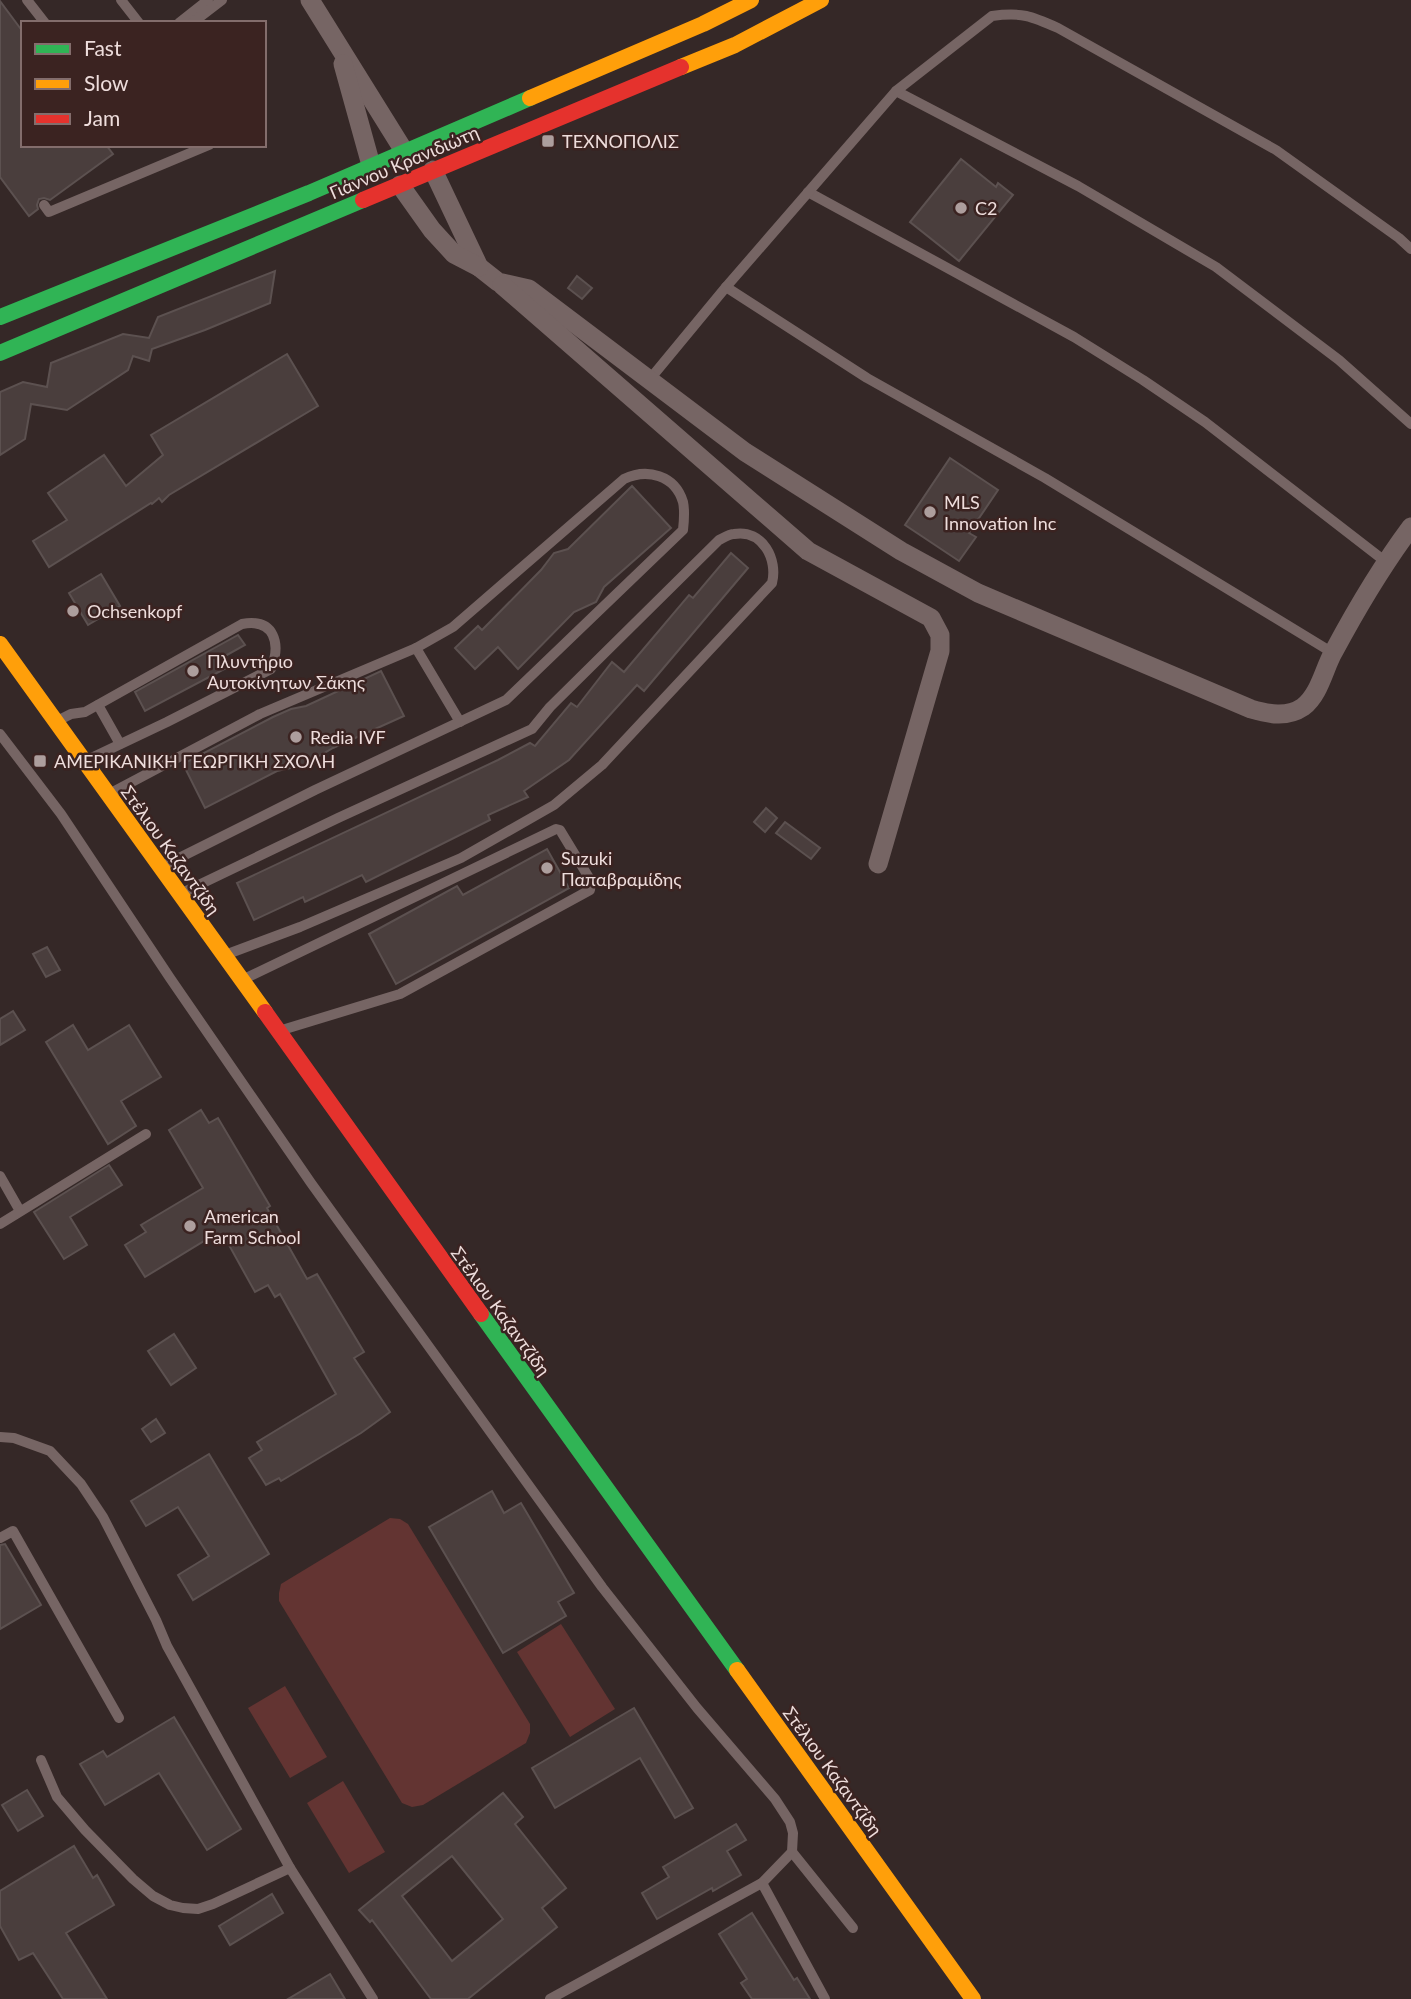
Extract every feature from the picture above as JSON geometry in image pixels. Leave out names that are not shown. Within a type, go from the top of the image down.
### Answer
[{"type":"street","points":[[310,0],[404,151]]},
{"type":"street","name":"Γιάννου Κρανιδιώτη","points":[[0,317],[309,193],[703,24],[751,0]]},
{"type":"street","name":"Γιάννου Κρανιδιώτη","points":[[0,353],[735,45],[821,0]]},
{"type":"street","points":[[337,40],[372,165]]},
{"type":"street","points":[[433,170],[479,267]]},
{"type":"street","points":[[400,186],[432,230],[454,254],[479,267],[499,282],[808,551],[932,618],[940,635],[940,651],[878,864]]},
{"type":"street","points":[[499,282],[529,289],[745,452],[901,551],[978,593],[1270,715],[1292,712],[1304,706],[1315,692],[1333,653],[1385,562],[1411,527]]},
{"type":"street","name":"Στέλιου Καζαντζίδη","points":[[0,644],[973,1999]]},
{"type":"lane","points":[[27,0],[43,21]]},
{"type":"lane","points":[[121,0],[137,21]]},
{"type":"lane","points":[[182,21],[208,0]]},
{"type":"lane","points":[[195,21],[222,0]]},
{"type":"lane","points":[[650,379],[896,91],[992,16],[1009,13],[1029,15],[1058,28],[1276,150],[1411,249]]},
{"type":"lane","points":[[896,91],[1078,186],[1216,267],[1339,360],[1411,424]]},
{"type":"lane","points":[[44,205],[49,212],[203,147]]},
{"type":"lane","points":[[808,192],[1074,337],[1143,380],[1205,422],[1385,562]]},
{"type":"lane","points":[[726,287],[867,378],[1045,478],[1333,653]]},
{"type":"lane","points":[[108,795],[260,714],[416,648],[453,627],[624,479],[642,473],[650,474],[667,480],[679,493],[684,509],[683,530],[506,700],[160,867]]},
{"type":"lane","points":[[179,894],[532,729],[719,540],[734,534],[743,534],[760,541],[767,548],[774,565],[772,583],[602,765],[554,805],[461,858],[300,927],[223,955]]},
{"type":"lane","points":[[56,722],[71,714],[85,712],[243,624],[257,623],[273,636],[276,651],[271,668],[84,761]]},
{"type":"lane","points":[[416,648],[460,722]]},
{"type":"lane","points":[[98,705],[120,744]]},
{"type":"lane","points":[[0,734],[61,814],[311,1183],[602,1587],[697,1707],[775,1799],[790,1822],[793,1833],[792,1852],[762,1883],[550,1999]]},
{"type":"lane","points":[[241,981],[556,829],[560,831],[591,881],[590,890],[400,994],[277,1032]]},
{"type":"lane","points":[[0,1224],[146,1134]]},
{"type":"lane","points":[[0,1176],[20,1211]]},
{"type":"lane","points":[[0,1437],[15,1438],[50,1451],[95,1503],[167,1646],[289,1868],[373,1999]]},
{"type":"lane","points":[[0,1538],[13,1531],[118,1718]]},
{"type":"lane","points":[[41,1760],[57,1797],[85,1830],[153,1896],[170,1905],[198,1909],[289,1868]]},
{"type":"lane","points":[[792,1852],[853,1928]]},
{"type":"lane","points":[[762,1883],[825,1999]]},
{"type":"shaded area","points":[[390,1518],[400,1519],[408,1524],[530,1724],[526,1743],[423,1805],[412,1807],[402,1803],[279,1601],[281,1584]]},
{"type":"shaded area","points":[[561,1624],[615,1709],[570,1737],[517,1652]]},
{"type":"shaded area","points":[[285,1686],[327,1757],[290,1778],[248,1708]]},
{"type":"shaded area","points":[[343,1781],[385,1852],[349,1873],[307,1803]]},
{"type":"building","points":[[0,1],[21,29],[21,147],[108,147],[113,154],[50,200],[39,199],[38,209],[29,216],[0,177]]},
{"type":"building","name":"C2","points":[[961,159],[996,187],[998,183],[1013,195],[959,261],[910,222]]},
{"type":"building","points":[[275,271],[270,303],[152,349],[149,361],[133,356],[128,370],[67,410],[31,404],[25,439],[0,455],[0,392],[23,382],[47,387],[51,363],[123,334],[149,338],[158,317]]},
{"type":"building","points":[[577,276],[592,288],[582,299],[568,288]]},
{"type":"building","points":[[287,354],[318,406],[169,495],[162,502],[159,498],[49,567],[33,541],[67,520],[48,493],[104,455],[126,486],[163,455],[151,435]]},
{"type":"building","name":"MLS Innovation Inc","points":[[950,458],[998,490],[969,533],[976,537],[959,561],[905,525]]},
{"type":"building","points":[[632,486],[671,528],[604,587],[596,602],[574,612],[518,669],[498,647],[475,669],[455,648],[478,626],[482,630],[541,570],[554,553],[568,549]]},
{"type":"building","points":[[731,553],[748,568],[644,691],[637,685],[569,760],[524,791],[528,797],[488,815],[490,820],[366,882],[362,875],[305,902],[303,897],[254,920],[237,883],[530,743],[535,746],[571,703],[577,707],[612,662],[624,672],[689,595],[693,598]]},
{"type":"building","points":[[101,574],[120,606],[88,625],[69,593]]},
{"type":"building","name":"Πλυντήριο Αυτοκίνητων Σάκης","points":[[238,635],[245,645],[225,656],[230,666],[145,711],[135,692]]},
{"type":"building","name":"Redia IVF","points":[[381,671],[404,716],[333,748],[304,765],[277,771],[205,808],[183,764],[273,717],[306,706]]},
{"type":"building","points":[[766,808],[777,818],[765,832],[754,822]]},
{"type":"building","points":[[785,822],[820,848],[811,859],[776,833]]},
{"type":"building","points":[[547,849],[569,888],[396,984],[369,934],[457,886],[463,895]]},
{"type":"building","points":[[47,947],[60,970],[46,977],[33,954]]},
{"type":"building","points":[[13,1011],[25,1030],[0,1045],[0,1019]]},
{"type":"building","points":[[73,1025],[88,1050],[129,1025],[161,1077],[121,1101],[136,1126],[108,1144],[46,1042]]},
{"type":"building","points":[[201,1110],[209,1123],[218,1118],[270,1206],[267,1208],[307,1279],[317,1274],[364,1352],[354,1358],[390,1412],[361,1433],[281,1481],[279,1478],[266,1485],[249,1458],[262,1450],[257,1442],[336,1394],[280,1294],[275,1297],[268,1285],[255,1292],[224,1236],[217,1240],[214,1235],[145,1277],[125,1245],[146,1232],[141,1225],[203,1188],[169,1130]]},
{"type":"building","points":[[109,1165],[122,1185],[70,1217],[87,1245],[64,1259],[34,1212]]},
{"type":"building","points":[[174,1334],[196,1368],[171,1385],[148,1351]]},
{"type":"building","points":[[156,1419],[165,1433],[151,1442],[142,1429]]},
{"type":"building","points":[[209,1454],[269,1554],[193,1600],[178,1575],[209,1556],[178,1507],[146,1526],[131,1501]]},
{"type":"building","points":[[492,1491],[504,1513],[521,1503],[574,1593],[558,1602],[566,1616],[503,1653],[429,1527]]},
{"type":"building","points":[[5,1544],[41,1605],[0,1629],[0,1545]]},
{"type":"building","points":[[634,1708],[693,1808],[675,1818],[640,1758],[555,1808],[532,1768]]},
{"type":"building","points":[[174,1717],[241,1829],[207,1850],[159,1773],[105,1805],[80,1764],[103,1751],[107,1757]]},
{"type":"building","points":[[27,1790],[43,1816],[18,1831],[2,1805]]},
{"type":"building","points":[[503,1793],[523,1817],[515,1824],[566,1888],[542,1908],[557,1927],[468,1999],[431,1999],[372,1920],[370,1922],[359,1910]],"holes":[[[452,1856],[503,1919],[452,1961],[402,1896]]]},
{"type":"building","points":[[736,1824],[746,1840],[727,1851],[741,1875],[657,1919],[642,1893],[669,1877],[663,1867]]},
{"type":"building","points":[[74,1846],[93,1878],[97,1875],[114,1905],[66,1933],[107,1999],[63,1999],[33,1953],[19,1960],[0,1926],[0,1891]]},
{"type":"building","points":[[272,1894],[283,1913],[230,1945],[219,1926]]},
{"type":"building","points":[[752,1913],[794,1980],[797,1978],[810,1999],[752,1999],[741,1983],[747,1979],[719,1934]]},
{"type":"building","points":[[330,1974],[345,1999],[288,1999]]},
{"type":"traffic: fast","points":[[0,317],[309,193],[530,98]]},
{"type":"traffic: fast","points":[[0,353],[363,200]]},
{"type":"traffic: fast","points":[[481,1314],[737,1670]]},
{"type":"traffic: slow","points":[[530,98],[703,24],[751,0]]},
{"type":"traffic: slow","points":[[681,67],[735,45],[821,0]]},
{"type":"traffic: slow","points":[[0,644],[265,1012]]},
{"type":"traffic: slow","points":[[737,1670],[973,1999]]},
{"type":"traffic: jam","points":[[363,200],[681,67]]},
{"type":"traffic: jam","points":[[265,1012],[481,1314]]},
{"type":"place","name":"ΤΕΧΝΟΠΟΛΙΣ","points":[[548,141]]},
{"type":"place","name":"C2","points":[[961,208]]},
{"type":"place","name":"MLS Innovation Inc","points":[[930,512]]},
{"type":"place","name":"Ochsenkopf","points":[[73,611]]},
{"type":"place","name":"Πλυντήριο Αυτοκίνητων Σάκης","points":[[193,671]]},
{"type":"place","name":"Redia IVF","points":[[296,737]]},
{"type":"place","name":"ΑΜΕΡΙΚΑΝΙΚΗ ΓΕΩΡΓΙΚΗ ΣΧΟΛΗ","points":[[40,761]]},
{"type":"place","name":"Suzuki Παπαβραμίδης","points":[[547,868]]},
{"type":"place","name":"American Farm School","points":[[190,1226]]}]
